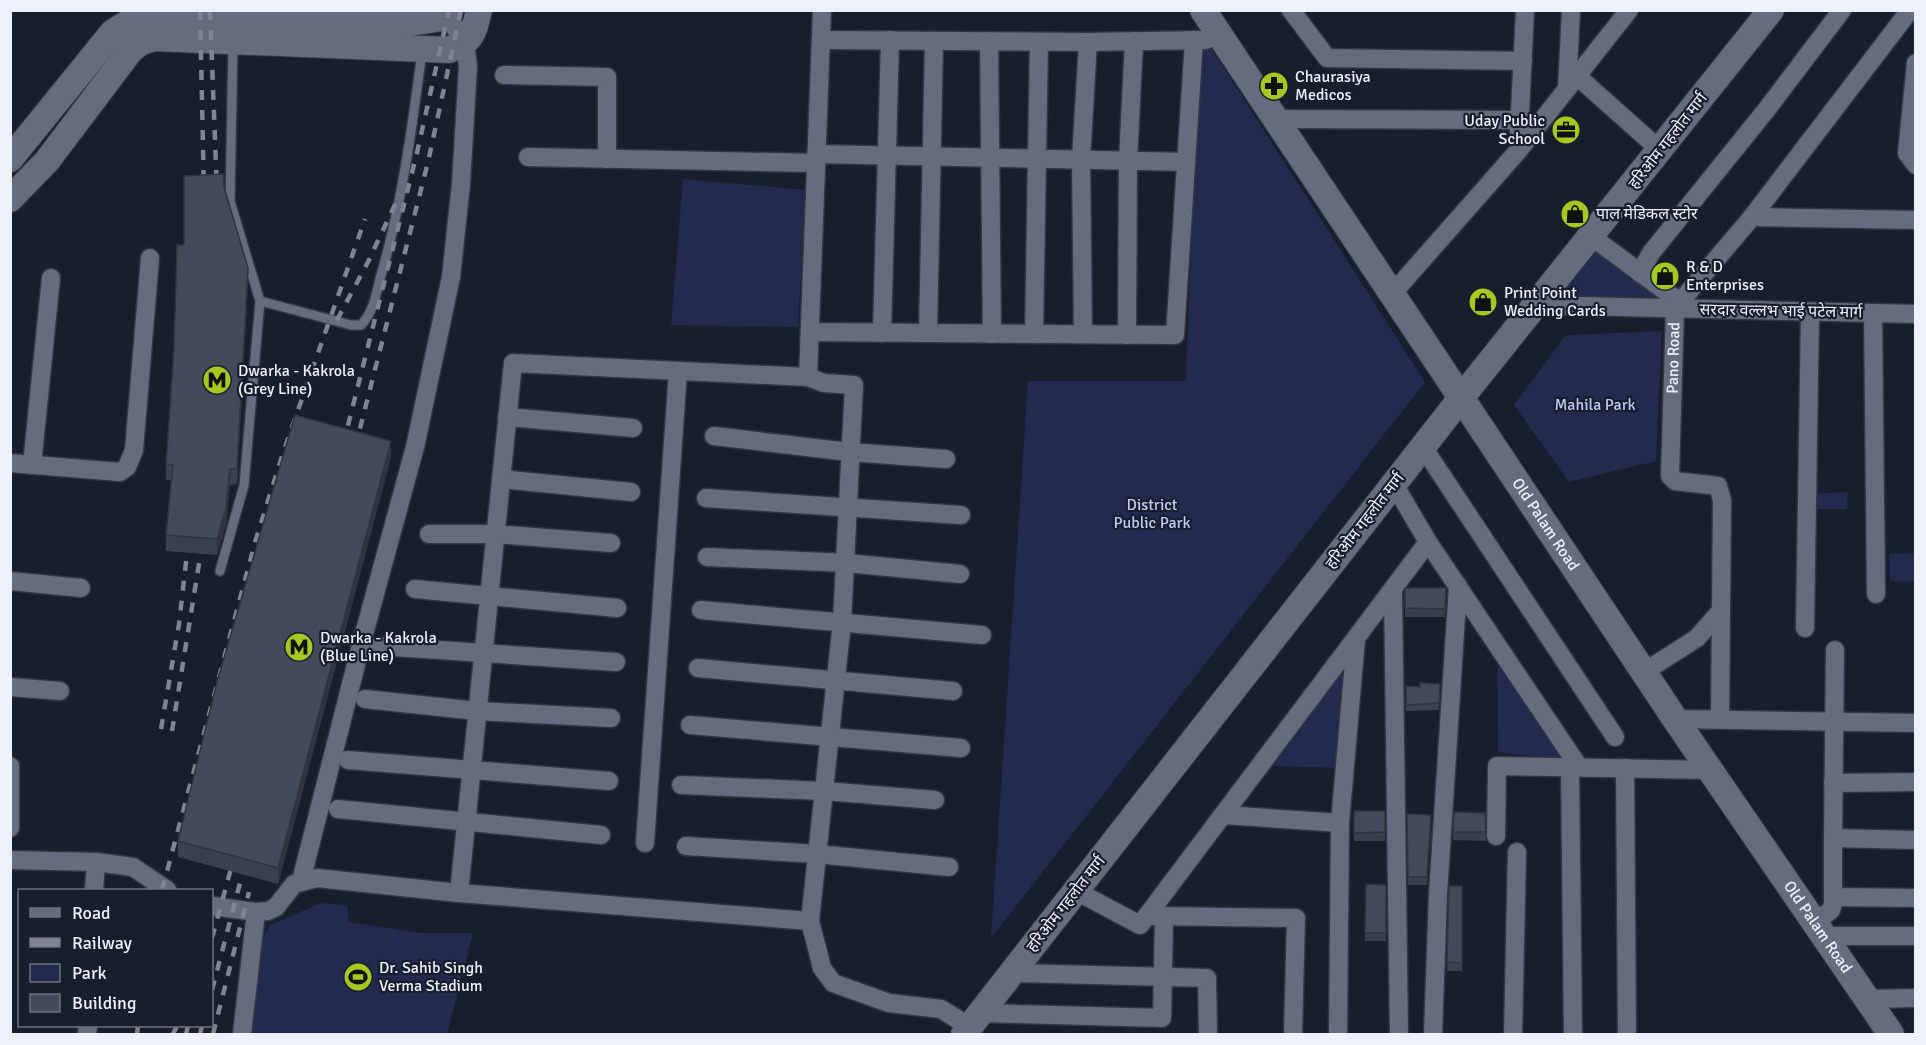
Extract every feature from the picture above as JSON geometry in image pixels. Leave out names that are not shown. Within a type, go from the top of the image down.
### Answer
[{"type":"street","points":[[10,199],[47,161],[130,51],[141,42],[154,38],[449,50],[465,43],[472,36],[479,10]]},
{"type":"street","points":[[808,377],[822,10]]},
{"type":"street","name":"Old Palam Road","points":[[1203,10],[1709,770],[1891,1035]]},
{"type":"street","points":[[1291,10],[1327,58],[1523,61]]},
{"type":"street","points":[[1518,151],[1525,10]]},
{"type":"street","points":[[1571,10],[1572,82]]},
{"type":"street","points":[[1392,294],[1518,151],[1618,18],[1629,10]]},
{"type":"street","name":"हरिओम गहलोत मार्ग","points":[[972,1025],[1461,398],[1538,305],[1771,10]]},
{"type":"street","points":[[1640,273],[1651,254],[1767,110],[1842,10]]},
{"type":"street","name":"Pano Road","points":[[1719,613],[1721,492],[1718,486],[1712,484],[1675,481],[1670,476],[1669,469],[1677,305],[1752,217],[1910,12]]},
{"type":"street","points":[[10,159],[113,32],[130,21],[158,15],[411,23],[449,14],[465,43],[468,66],[461,184],[451,277],[415,447],[300,881]]},
{"type":"street","points":[[280,44],[281,18]]},
{"type":"street","points":[[820,40],[1088,42],[1222,39]]},
{"type":"street","points":[[882,333],[890,40]]},
{"type":"street","points":[[810,332],[1175,335],[1194,40]]},
{"type":"street","points":[[928,333],[934,41]]},
{"type":"street","points":[[989,41],[992,334]]},
{"type":"street","points":[[1127,335],[1128,161],[1134,41]]},
{"type":"street","points":[[1034,334],[1039,42]]},
{"type":"street","points":[[1083,334],[1081,160],[1088,42]]},
{"type":"street","points":[[1916,63],[1907,153],[1916,165]]},
{"type":"street","points":[[504,75],[607,77],[607,159]]},
{"type":"street","points":[[1572,82],[1660,150]]},
{"type":"street","points":[[1276,119],[1520,120]]},
{"type":"street","points":[[528,157],[816,158],[888,155],[1186,162]]},
{"type":"street","points":[[1752,217],[1916,220]]},
{"type":"street","points":[[1592,237],[1640,273],[1677,305]]},
{"type":"street","points":[[10,463],[120,472],[127,467],[134,450],[150,258]]},
{"type":"street","points":[[32,465],[51,278]]},
{"type":"street","name":"सरदार वल्लभ भाई पटेल मार्ग","points":[[1538,305],[1677,305],[1810,312],[1916,314]]},
{"type":"street","points":[[1805,628],[1810,312]]},
{"type":"street","points":[[1873,313],[1876,594]]},
{"type":"street","points":[[459,893],[513,363],[808,377],[824,383],[854,385],[849,452],[847,563],[831,736],[810,921],[822,968],[833,983],[889,1003],[941,1009],[972,1025],[1161,1027],[1164,977],[1156,916]]},
{"type":"street","points":[[645,843],[678,371]]},
{"type":"street","points":[[507,417],[633,428]]},
{"type":"street","points":[[714,436],[849,452],[946,459]]},
{"type":"street","points":[[1423,447],[1615,737]]},
{"type":"street","points":[[501,479],[631,492]]},
{"type":"street","points":[[1394,484],[1428,542],[1574,766],[1573,1035]]},
{"type":"street","points":[[706,498],[961,515]]},
{"type":"street","points":[[429,534],[495,534],[611,543]]},
{"type":"street","points":[[1076,891],[1140,925],[1156,916],[1224,816],[1428,542]]},
{"type":"street","points":[[707,557],[847,563],[960,574]]},
{"type":"street","points":[[10,581],[81,588]]},
{"type":"street","points":[[1433,1035],[1438,894],[1458,586]]},
{"type":"street","points":[[415,589],[617,608]]},
{"type":"street","points":[[1393,590],[1399,1035]]},
{"type":"street","points":[[701,610],[982,635]]},
{"type":"street","points":[[1644,672],[1697,638],[1719,613]]},
{"type":"street","points":[[1719,613],[1720,719]]},
{"type":"street","points":[[1338,1035],[1340,823],[1356,639]]},
{"type":"street","points":[[379,646],[616,662]]},
{"type":"street","points":[[1834,650],[1833,897],[1831,910],[1819,929],[1916,936]]},
{"type":"street","points":[[698,668],[953,691]]},
{"type":"street","points":[[10,687],[60,692]]},
{"type":"street","points":[[365,699],[477,711],[611,718]]},
{"type":"street","points":[[1675,719],[1916,723]]},
{"type":"street","points":[[690,725],[961,748]]},
{"type":"street","points":[[348,760],[609,781]]},
{"type":"street","points":[[10,766],[10,828]]},
{"type":"street","points":[[1496,836],[1497,766],[1709,770]]},
{"type":"street","points":[[1625,768],[1627,1035]]},
{"type":"street","points":[[1833,783],[1916,782]]},
{"type":"street","points":[[681,785],[825,791],[935,800]]},
{"type":"street","points":[[338,809],[601,835]]},
{"type":"street","points":[[1224,816],[1340,823]]},
{"type":"street","points":[[1833,838],[1916,840]]},
{"type":"street","points":[[686,846],[817,854],[949,867]]},
{"type":"street","points":[[1513,1035],[1517,852]]},
{"type":"street","points":[[10,860],[96,862],[133,867],[164,889]]},
{"type":"street","points":[[94,889],[96,862]]},
{"type":"street","points":[[213,906],[256,912],[276,907],[294,884],[317,878],[459,893],[810,921]]},
{"type":"street","points":[[1833,897],[1916,898]]},
{"type":"street","points":[[242,1035],[256,912]]},
{"type":"street","points":[[1156,916],[1296,918],[1293,1035]]},
{"type":"street","points":[[1012,973],[1207,978],[1208,1035]]},
{"type":"street","points":[[1868,999],[1916,998]]},
{"type":"lane","points":[[220,571],[244,485],[260,301],[230,201],[233,41]]},
{"type":"lane","points":[[260,301],[351,325],[361,325],[369,318],[386,260],[409,155],[423,50]]},
{"type":"green space","name":"District Public Park","points":[[1199,29],[1425,382],[991,938],[1028,381],[1186,381]]},
{"type":"green space","points":[[683,179],[806,190],[798,327],[671,325]]},
{"type":"green space","points":[[1593,248],[1671,303],[1555,299]]},
{"type":"green space","name":"Mahila Park","points":[[1662,331],[1656,461],[1569,482],[1514,405],[1566,335]]},
{"type":"green space","points":[[1848,492],[1847,509],[1809,509],[1810,494]]},
{"type":"green space","points":[[1915,553],[1915,582],[1890,581],[1889,554]]},
{"type":"green space","points":[[1351,654],[1341,768],[1268,766]]},
{"type":"green space","points":[[1497,658],[1569,761],[1498,752]]},
{"type":"green space","name":"Dr. Sahib Singh Verma Stadium","points":[[321,903],[347,905],[349,922],[421,933],[473,933],[447,1034],[245,1034],[258,946],[270,925]]},
{"type":"building","points":[[223,174],[224,187],[248,268],[237,468],[230,469],[226,508],[217,539],[166,535],[173,465],[166,464],[174,348],[177,245],[184,245],[184,176]]},
{"type":"building","points":[[295,415],[391,441],[278,868],[178,841],[217,682]]},
{"type":"building","points":[[1405,588],[1446,588],[1445,609],[1405,608]]},
{"type":"building","points":[[1420,683],[1440,684],[1439,703],[1406,705],[1406,686],[1420,687]]},
{"type":"building","points":[[1354,811],[1385,811],[1385,832],[1354,833]]},
{"type":"building","points":[[1454,812],[1485,813],[1486,832],[1453,832]]},
{"type":"building","points":[[1407,814],[1431,815],[1427,877],[1408,877]]},
{"type":"building","points":[[1366,884],[1386,885],[1386,933],[1365,933]]},
{"type":"building","points":[[1449,886],[1462,886],[1462,963],[1447,962]]},
{"type":"railway","points":[[200,10],[204,192]]},
{"type":"railway","points":[[210,10],[217,191]]},
{"type":"railway","points":[[343,445],[416,157],[449,10]]},
{"type":"railway","points":[[355,448],[428,162],[461,10]]},
{"type":"railway","points":[[337,320],[400,194]]},
{"type":"railway","points":[[162,889],[256,539],[283,453],[365,219]]},
{"type":"railway","points":[[161,729],[179,624],[189,536]]},
{"type":"railway","points":[[172,731],[203,539]]},
{"type":"railway","points":[[213,934],[235,854]]},
{"type":"railway","points":[[213,986],[246,860]]},
{"type":"railway","points":[[213,1034],[249,892]]},
{"type":"railway","points":[[137,1034],[138,1027]]},
{"type":"railway","points":[[173,1034],[176,1027]]},
{"type":"railway","points":[[186,1034],[188,1027]]},
{"type":"railway","points":[[200,1034],[202,1027]]},
{"type":"place","name":"Chaurasiya Medicos","points":[[1274,86]]},
{"type":"place","name":"Uday Public School","points":[[1566,130]]},
{"type":"place","name":"पाल मेडिकल स्टोर","points":[[1575,214]]},
{"type":"place","name":"R & D Enterprises","points":[[1665,276]]},
{"type":"place","name":"Print Point Wedding Cards","points":[[1483,302]]},
{"type":"place","name":"Dwarka - Kakrola (Grey Line)","points":[[217,380]]},
{"type":"place","name":"Dwarka - Kakrola (Blue Line)","points":[[299,647]]},
{"type":"place","name":"Dr. Sahib Singh Verma Stadium","points":[[358,977]]}]
